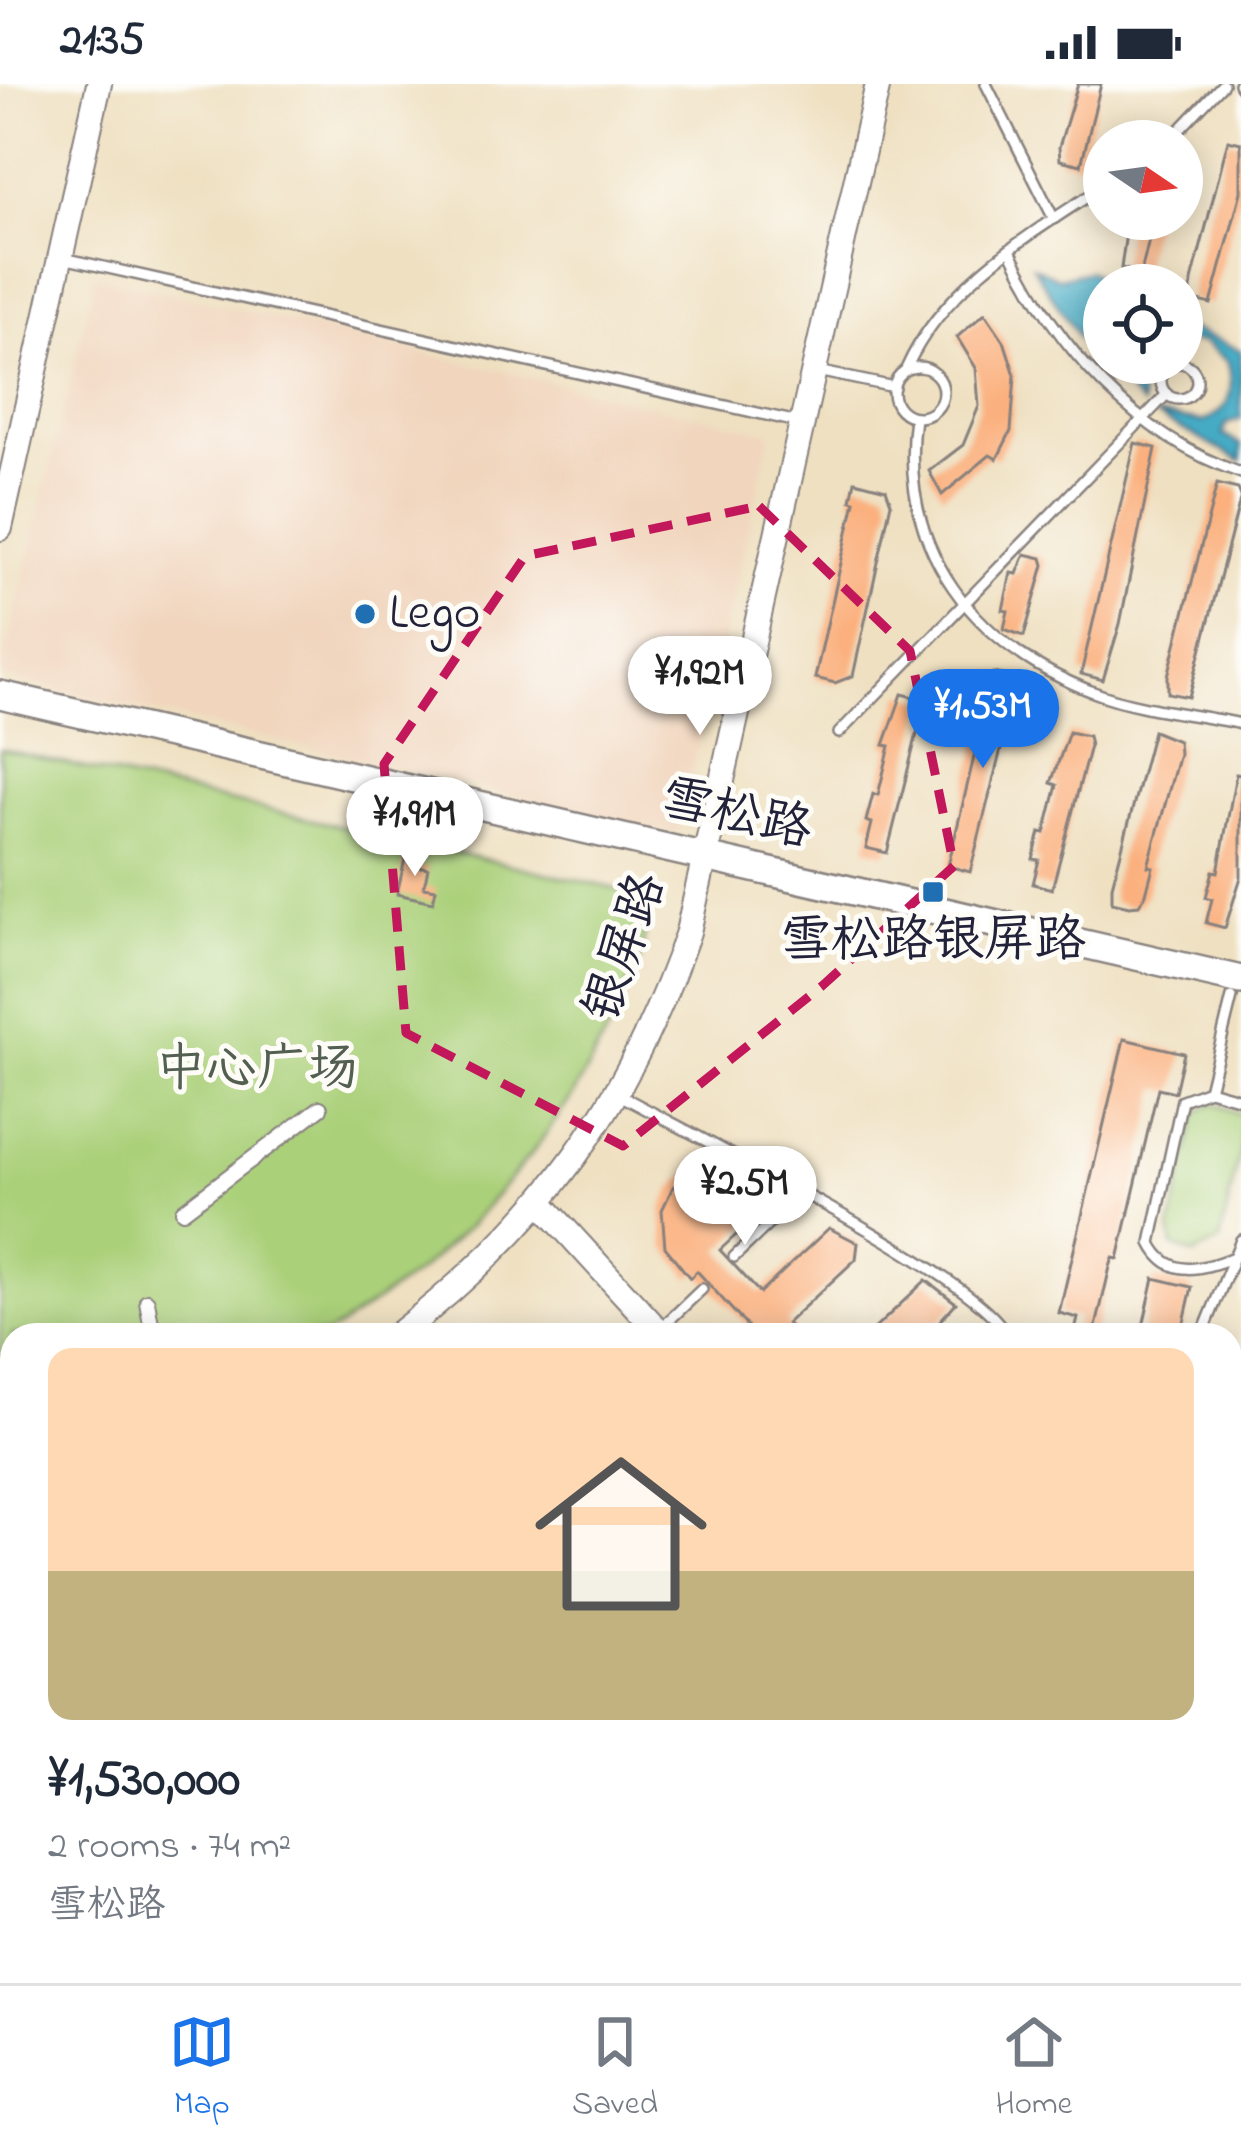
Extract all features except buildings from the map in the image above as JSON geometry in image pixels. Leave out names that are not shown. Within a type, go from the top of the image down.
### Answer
[{"type":"main road","name":"雪松路","points":[[0,695],[1238,992]]},
{"type":"main road","name":"雪松路","points":[[0,716],[702,867]]},
{"type":"street","points":[[0,528],[99,84]]},
{"type":"street","name":"银屏路","points":[[412,1323],[471,1276],[541,1203],[618,1094],[668,991],[702,867],[878,84]]},
{"type":"street","points":[[183,1211],[320,1108]]},
{"type":"street","points":[[541,1203],[651,1323]]},
{"type":"street","points":[[147,1301],[151,1323]]},
{"type":"lane","points":[[986,84],[1054,219]]},
{"type":"lane","points":[[1194,120],[1222,84]]},
{"type":"lane","points":[[906,369],[930,369],[944,387],[938,409],[914,417],[897,407],[894,387],[939,315],[1010,250],[1083,200]]},
{"type":"lane","points":[[1010,250],[1046,317],[1080,361],[1144,419],[1241,473]]},
{"type":"lane","points":[[61,258],[802,423]]},
{"type":"lane","points":[[814,370],[894,387]]},
{"type":"lane","points":[[839,733],[1167,394]]},
{"type":"lane","points":[[914,417],[910,484],[921,528],[964,601],[1003,643],[1053,674],[1099,694],[1241,724]]},
{"type":"lane","points":[[1209,1090],[1238,992]]},
{"type":"lane","points":[[1234,1257],[1200,1270],[1185,1270],[1157,1255],[1151,1243],[1182,1100],[1209,1090],[1241,1099]]},
{"type":"lane","points":[[618,1094],[933,1270],[986,1306],[998,1323]]},
{"type":"lane","points":[[734,1257],[799,1195]]},
{"type":"lane","points":[[1207,1323],[1241,1240]]},
{"type":"lane","points":[[669,1323],[701,1289]]},
{"type":"highlighted area","points":[[759,506],[910,651],[954,866],[822,986],[623,1146],[406,1033],[384,764],[525,556]]},
{"type":"shaded area","points":[[95,277],[771,433],[677,834],[0,676]]},
{"type":"green space","name":"中心广场","points":[[0,749],[629,892],[648,916],[641,955],[616,1016],[573,1095],[532,1153],[470,1225],[419,1271],[345,1323],[0,1323]]},
{"type":"green space","points":[[1212,1103],[1241,1114],[1241,1147],[1220,1241],[1194,1255],[1173,1246],[1170,1229],[1197,1113]]},
{"type":"water","points":[[1033,267],[1059,278],[1083,272],[1083,343]]},
{"type":"water","points":[[1203,335],[1241,350],[1241,419],[1226,424],[1223,435],[1241,445],[1241,461],[1155,415],[1203,422],[1220,411],[1229,398],[1228,362],[1203,342]]},
{"type":"water","points":[[1121,384],[1139,384],[1142,405]]},
{"type":"place","name":"Lego","points":[[365,614]]},
{"type":"place","name":"雪松路银屏路","points":[[933,892]]}]
